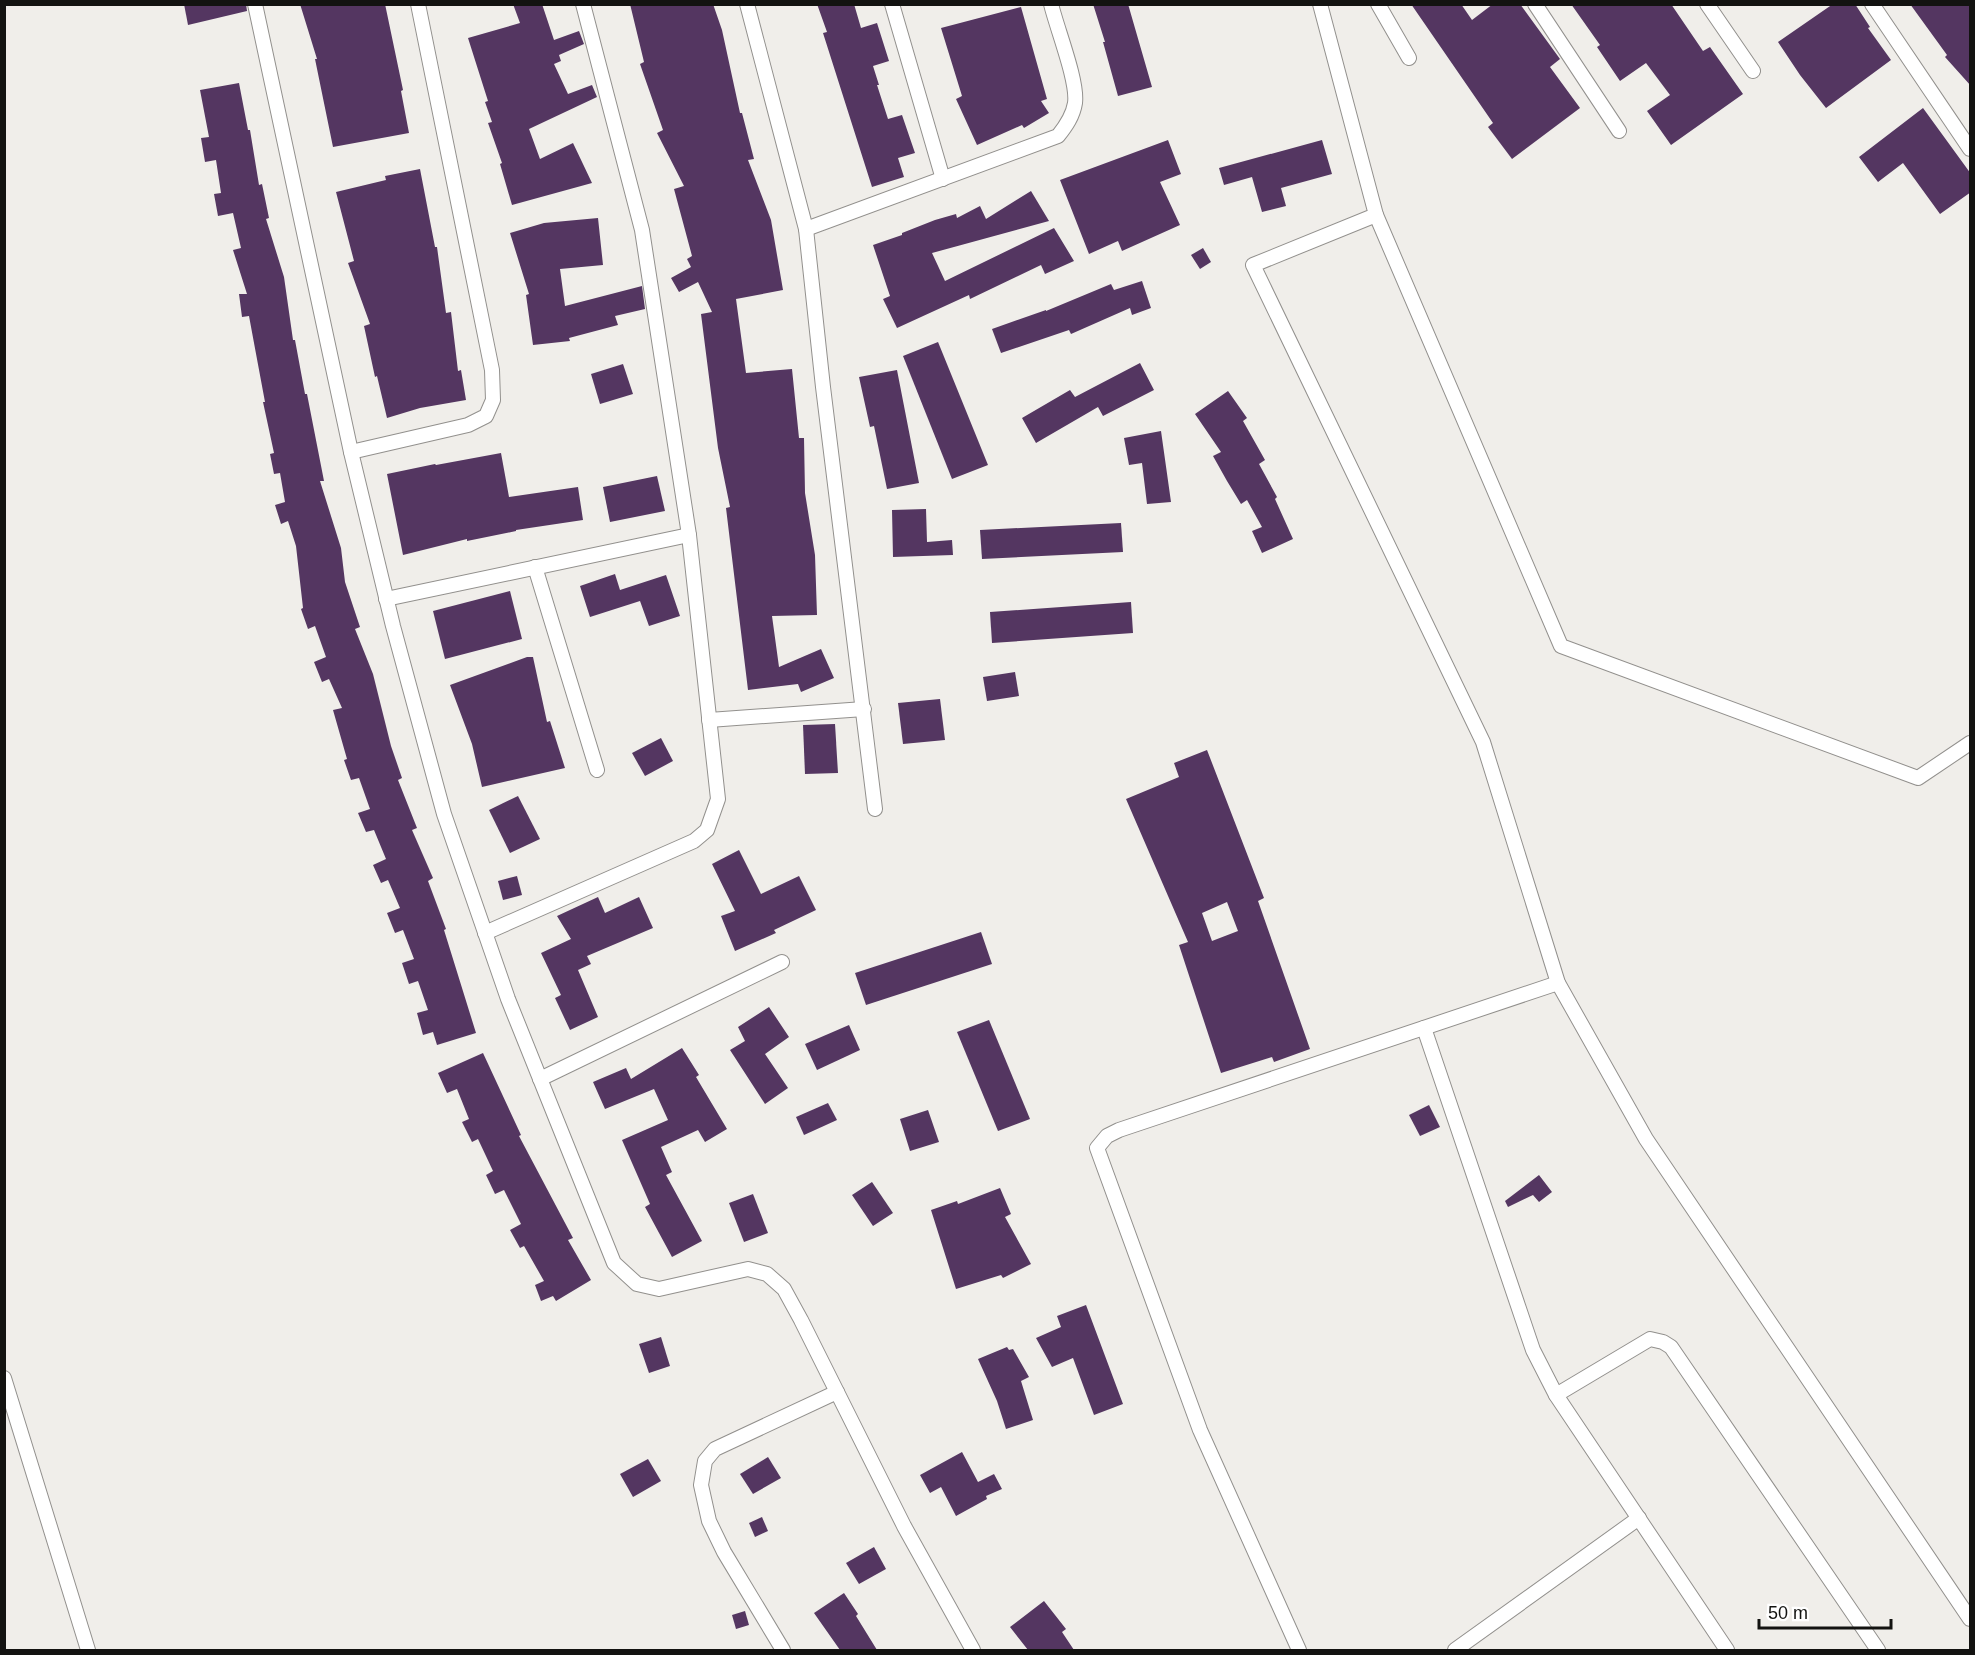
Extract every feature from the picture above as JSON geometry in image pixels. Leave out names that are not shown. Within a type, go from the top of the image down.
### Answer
[{"type":"street","points":[[255,4],[351,452],[386,599],[444,814],[508,999],[614,1263],[637,1284],[659,1289],[748,1269],[767,1274],[784,1289],[904,1527],[973,1650]]},
{"type":"street","points":[[351,452],[468,425],[486,416],[492,400],[492,370],[418,4]]},
{"type":"street","points":[[485,933],[694,841],[707,830],[718,800],[689,535],[642,230],[583,4]]},
{"type":"street","points":[[747,4],[806,229],[875,809]]},
{"type":"street","points":[[892,4],[943,179]]},
{"type":"street","points":[[806,229],[1058,136],[1071,118],[1075,105],[1075,90],[1050,4]]},
{"type":"street","points":[[1320,4],[1376,214],[1561,646],[1918,778],[1971,743]]},
{"type":"street","points":[[1378,4],[1409,57]]},
{"type":"street","points":[[1535,4],[1619,131]]},
{"type":"street","points":[[1707,4],[1753,71]]},
{"type":"street","points":[[1872,4],[1971,149]]},
{"type":"street","points":[[1376,214],[1253,265],[1483,742],[1558,983],[1646,1139],[1971,1619]]},
{"type":"street","points":[[386,599],[689,535]]},
{"type":"street","points":[[535,567],[597,770]]},
{"type":"street","points":[[709,720],[864,709]]},
{"type":"street","points":[[540,1079],[782,962]]},
{"type":"street","points":[[1299,1650],[1200,1430],[1097,1148],[1107,1136],[1119,1130],[1558,983]]},
{"type":"street","points":[[1424,1028],[1533,1350],[1556,1395],[1727,1650]]},
{"type":"street","points":[[1556,1395],[1650,1339],[1663,1342],[1671,1347],[1878,1650]]},
{"type":"street","points":[[4,1378],[88,1650]]},
{"type":"street","points":[[783,1650],[724,1552],[710,1521],[701,1485],[705,1461],[715,1449],[837,1392]]},
{"type":"street","points":[[1455,1650],[1639,1518]]},
{"type":"building","points":[[184,4],[246,4],[247,11],[188,25]]},
{"type":"building","points":[[300,4],[385,4],[403,90],[401,91],[409,133],[333,147],[315,59],[317,59]]},
{"type":"building","points":[[513,4],[542,4],[554,40],[579,31],[584,44],[559,55],[561,61],[554,64],[568,94],[592,85],[597,97],[529,129],[540,159],[573,143],[592,183],[512,205],[500,164],[502,163],[488,123],[492,122],[485,102],[488,101],[468,38],[520,23]]},
{"type":"building","points":[[630,4],[713,4],[722,30],[740,113],[742,113],[754,159],[748,160],[771,220],[783,290],[736,299],[746,373],[792,369],[799,438],[804,438],[805,493],[815,555],[817,615],[772,616],[779,667],[821,649],[834,678],[801,692],[798,684],[748,690],[726,508],[730,507],[718,448],[701,314],[712,312],[698,282],[679,292],[671,278],[691,267],[687,259],[692,256],[674,189],[684,186],[657,133],[663,130],[640,64],[644,62]]},
{"type":"building","points":[[817,4],[854,4],[861,28],[877,23],[889,61],[873,66],[879,85],[877,85],[888,119],[902,115],[915,153],[898,158],[904,177],[872,187],[823,33],[827,32]]},
{"type":"building","points":[[1093,4],[1128,4],[1152,87],[1118,96]]},
{"type":"building","points":[[1411,4],[1461,4],[1472,20],[1493,4],[1520,4],[1560,59],[1550,67],[1580,108],[1512,159],[1488,127],[1493,123]]},
{"type":"building","points":[[1571,4],[1671,4],[1703,51],[1710,47],[1743,94],[1671,145],[1647,111],[1670,95],[1646,63],[1620,81],[1597,47],[1600,45]]},
{"type":"building","points":[[1833,4],[1855,4],[1870,27],[1868,28],[1891,60],[1826,108],[1778,42]]},
{"type":"building","points":[[1910,4],[1971,4],[1971,86],[1945,57],[1947,55]]},
{"type":"building","points":[[1021,7],[1047,99],[1041,101],[1049,113],[1024,128],[1022,125],[977,145],[956,99],[962,96],[941,28]]},
{"type":"building","points":[[239,83],[259,185],[262,184],[269,218],[266,219],[284,277],[293,340],[295,340],[305,394],[307,394],[324,481],[320,481],[341,548],[345,582],[360,627],[355,629],[373,674],[391,746],[402,778],[398,780],[417,828],[412,830],[433,878],[428,881],[446,929],[444,930],[476,1033],[437,1045],[433,1032],[423,1035],[417,1013],[428,1010],[418,981],[409,984],[402,963],[414,959],[403,930],[395,933],[387,913],[400,908],[388,880],[381,883],[373,865],[386,859],[374,830],[366,832],[358,813],[370,809],[359,778],[351,780],[344,760],[347,759],[333,710],[342,708],[329,679],[322,682],[314,662],[326,657],[315,626],[308,629],[301,609],[303,608],[296,546],[288,521],[281,524],[275,505],[285,502],[280,473],[274,474],[270,454],[274,453],[249,316],[242,317],[239,294],[247,294],[233,250],[241,248],[233,213],[218,216],[214,194],[221,193],[216,160],[205,162],[201,138],[209,137],[200,90]]},
{"type":"building","points":[[1923,108],[1971,174],[1971,192],[1940,214],[1903,163],[1878,182],[1859,157]]},
{"type":"building","points":[[1168,140],[1181,174],[1160,182],[1180,225],[1122,251],[1118,241],[1089,254],[1060,180]]},
{"type":"building","points":[[1322,140],[1332,174],[1281,188],[1286,206],[1262,212],[1252,177],[1224,185],[1219,168]]},
{"type":"building","points":[[420,169],[435,247],[437,247],[446,313],[451,312],[458,371],[461,370],[466,400],[420,408],[387,418],[364,326],[370,324],[348,263],[354,261],[336,192],[386,180],[385,176]]},
{"type":"building","points":[[1031,191],[1049,221],[932,253],[945,281],[1054,228],[1074,261],[1045,274],[1041,265],[970,299],[969,295],[897,328],[883,299],[890,296],[873,245],[935,220],[956,214],[957,218],[980,206],[986,219]]},
{"type":"building","points":[[598,218],[603,265],[560,269],[565,306],[642,286],[645,309],[615,316],[618,325],[569,338],[570,341],[533,345],[526,295],[529,294],[510,233],[544,223]]},
{"type":"building","points":[[1203,248],[1211,262],[1200,269],[1191,255]]},
{"type":"building","points":[[1142,281],[1151,308],[1132,315],[1130,308],[1071,334],[1069,330],[1001,353],[992,329],[1046,311],[1111,284],[1114,290]]},
{"type":"building","points":[[938,342],[988,465],[952,479],[903,356]]},
{"type":"building","points":[[1140,363],[1154,390],[1103,416],[1098,407],[1036,443],[1022,418],[1070,390],[1075,397]]},
{"type":"building","points":[[623,364],[633,394],[600,404],[591,374]]},
{"type":"building","points":[[897,370],[919,483],[887,489],[874,426],[870,427],[859,377]]},
{"type":"building","points":[[1228,391],[1247,418],[1243,421],[1265,460],[1259,464],[1277,497],[1275,499],[1293,539],[1262,553],[1252,531],[1262,527],[1247,500],[1241,504],[1227,481],[1213,456],[1221,452],[1195,414]]},
{"type":"building","points":[[1161,431],[1171,502],[1147,504],[1142,463],[1129,465],[1124,438]]},
{"type":"building","points":[[501,453],[509,497],[578,487],[583,520],[516,530],[467,541],[467,539],[403,555],[387,474]]},
{"type":"building","points":[[657,476],[665,511],[610,522],[603,487]]},
{"type":"building","points":[[926,509],[927,542],[952,540],[953,555],[893,557],[892,510]]},
{"type":"building","points":[[1121,523],[1123,552],[982,559],[980,530]]},
{"type":"building","points":[[615,574],[620,590],[666,575],[680,616],[649,626],[640,601],[590,617],[580,586]]},
{"type":"building","points":[[510,591],[522,639],[445,659],[433,611]]},
{"type":"building","points":[[1131,602],[1133,633],[992,643],[990,612]]},
{"type":"building","points":[[527,657],[533,657],[547,722],[550,721],[565,768],[482,787],[472,744],[450,685]]},
{"type":"building","points":[[1015,672],[1019,696],[987,701],[983,677]]},
{"type":"building","points":[[940,699],[945,740],[903,744],[898,703]]},
{"type":"building","points":[[835,724],[838,773],[805,774],[803,725]]},
{"type":"building","points":[[661,738],[673,761],[645,776],[632,753]]},
{"type":"building","points":[[1207,750],[1264,898],[1258,901],[1310,1049],[1274,1062],[1272,1057],[1221,1073],[1179,945],[1188,942],[1126,799],[1179,777],[1174,763]],"holes":[[[1227,902],[1238,931],[1212,941],[1202,913]]]},
{"type":"building","points":[[518,796],[540,839],[510,853],[489,810]]},
{"type":"building","points":[[739,850],[761,894],[799,876],[816,910],[774,930],[776,933],[735,951],[721,916],[735,911],[712,864]]},
{"type":"building","points":[[517,876],[522,895],[503,900],[498,881]]},
{"type":"building","points":[[598,897],[605,913],[639,897],[653,928],[587,956],[591,964],[578,970],[598,1017],[570,1030],[555,998],[561,995],[541,953],[571,939],[557,916]]},
{"type":"building","points":[[981,932],[992,964],[866,1005],[855,973]]},
{"type":"building","points":[[769,1007],[789,1037],[765,1054],[788,1088],[765,1104],[730,1050],[745,1041],[738,1027]]},
{"type":"building","points":[[989,1020],[1030,1119],[998,1131],[957,1032]]},
{"type":"building","points":[[849,1025],[860,1050],[817,1070],[805,1044]]},
{"type":"building","points":[[682,1048],[699,1075],[696,1077],[727,1129],[705,1142],[698,1130],[661,1147],[672,1172],[666,1175],[702,1241],[672,1257],[645,1207],[650,1204],[622,1140],[668,1120],[654,1089],[605,1109],[593,1082],[626,1068],[631,1079]]},
{"type":"building","points":[[483,1053],[521,1135],[519,1136],[573,1238],[568,1240],[591,1280],[556,1301],[553,1296],[541,1301],[535,1285],[544,1281],[524,1246],[520,1248],[510,1230],[521,1224],[504,1190],[495,1194],[486,1175],[493,1171],[478,1139],[472,1142],[462,1122],[469,1119],[457,1089],[447,1093],[438,1073]]},
{"type":"building","points":[[828,1103],[837,1120],[804,1135],[796,1117]]},
{"type":"building","points":[[1429,1105],[1440,1127],[1420,1136],[1409,1115]]},
{"type":"building","points":[[928,1110],[939,1142],[910,1151],[900,1119]]},
{"type":"building","points":[[1539,1175],[1552,1192],[1539,1202],[1533,1195],[1508,1207],[1505,1201]]},
{"type":"building","points":[[872,1182],[893,1213],[873,1226],[852,1195]]},
{"type":"building","points":[[1000,1188],[1011,1214],[1005,1217],[1031,1264],[1003,1278],[1001,1275],[956,1289],[931,1210],[957,1201],[958,1204]]},
{"type":"building","points":[[753,1194],[768,1233],[744,1242],[729,1203]]},
{"type":"building","points":[[1086,1305],[1123,1404],[1094,1415],[1073,1358],[1052,1367],[1036,1338],[1061,1327],[1057,1316]]},
{"type":"building","points":[[661,1337],[670,1366],[649,1373],[639,1344]]},
{"type":"building","points":[[1007,1347],[1009,1350],[1013,1349],[1029,1377],[1021,1381],[1033,1420],[1006,1429],[997,1401],[978,1359]]},
{"type":"building","points":[[962,1452],[978,1482],[994,1474],[1002,1489],[986,1496],[987,1499],[956,1516],[941,1487],[930,1493],[920,1475]]},
{"type":"building","points":[[768,1457],[781,1478],[753,1494],[740,1474]]},
{"type":"building","points":[[648,1459],[661,1481],[633,1497],[620,1474]]},
{"type":"building","points":[[762,1517],[768,1531],[755,1537],[749,1523]]},
{"type":"building","points":[[874,1547],[886,1569],[859,1584],[846,1563]]},
{"type":"building","points":[[844,1593],[877,1650],[840,1650],[814,1613]]},
{"type":"building","points":[[1044,1601],[1066,1629],[1062,1632],[1074,1650],[1028,1650],[1010,1627]]},
{"type":"building","points":[[745,1611],[749,1625],[736,1629],[732,1615]]}]
